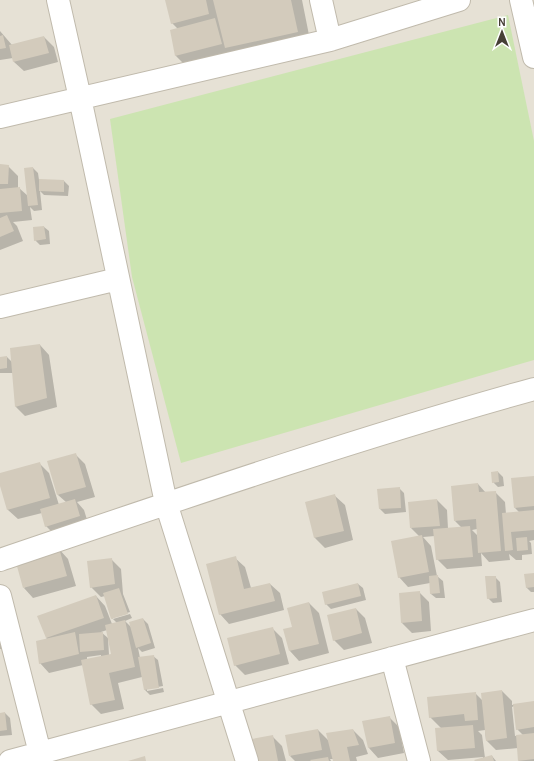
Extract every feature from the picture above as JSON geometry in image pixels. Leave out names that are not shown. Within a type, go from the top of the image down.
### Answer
[{"type":"street","points":[[58,0],[166,503],[247,761]]},
{"type":"street","points":[[322,0],[330,40]]},
{"type":"street","points":[[0,117],[330,40],[459,0]]},
{"type":"street","points":[[521,0],[534,57]]},
{"type":"street","points":[[0,307],[118,279]]},
{"type":"street","points":[[0,560],[166,503],[444,414],[534,389]]},
{"type":"street","points":[[0,596],[41,757]]},
{"type":"street","points":[[10,761],[41,757],[229,702],[534,620]]},
{"type":"street","points":[[392,658],[419,761]]},
{"type":"shaded area","points":[[0,0],[534,0],[534,761],[0,761]]},
{"type":"green space","points":[[508,15],[534,141],[534,360],[181,463],[132,277],[110,119]]},
{"type":"building","points":[[165,0],[206,0],[209,14],[171,24]]},
{"type":"building","points":[[213,0],[291,0],[298,32],[225,48]]},
{"type":"building","points":[[215,18],[222,44],[175,56],[170,30]]},
{"type":"building","points":[[3,35],[6,48],[0,49],[0,36]]},
{"type":"building","points":[[44,36],[49,53],[13,62],[9,45]]},
{"type":"building","points":[[0,164],[9,165],[8,184],[0,184]]},
{"type":"building","points":[[33,167],[38,205],[28,206],[24,168]]},
{"type":"building","points":[[39,179],[64,180],[64,192],[39,191]]},
{"type":"building","points":[[20,187],[22,211],[0,213],[0,189]]},
{"type":"building","points":[[7,215],[14,231],[0,237],[0,218]]},
{"type":"building","points":[[44,226],[46,239],[34,241],[33,227]]},
{"type":"building","points":[[40,344],[47,398],[15,407],[10,348]]},
{"type":"building","points":[[7,356],[7,368],[0,369],[0,357]]},
{"type":"building","points":[[76,453],[86,487],[57,495],[47,461]]},
{"type":"building","points":[[40,462],[50,498],[7,510],[0,486],[0,473]]},
{"type":"building","points":[[498,471],[499,482],[492,483],[491,472]]},
{"type":"building","points":[[534,476],[534,506],[514,508],[511,478]]},
{"type":"building","points":[[478,483],[479,492],[496,491],[501,551],[478,553],[476,519],[454,521],[451,486]]},
{"type":"building","points":[[400,487],[401,508],[379,509],[377,489]]},
{"type":"building","points":[[335,494],[344,531],[314,538],[305,502]]},
{"type":"building","points":[[75,499],[80,516],[45,527],[40,509]]},
{"type":"building","points":[[437,499],[440,526],[410,528],[408,502]]},
{"type":"building","points":[[534,510],[534,530],[511,532],[513,550],[505,551],[502,513]]},
{"type":"building","points":[[470,526],[473,557],[436,560],[433,529]]},
{"type":"building","points":[[422,535],[429,572],[398,578],[391,541]]},
{"type":"building","points":[[527,537],[528,550],[517,551],[516,538]]},
{"type":"building","points":[[59,548],[67,576],[23,588],[15,559]]},
{"type":"building","points":[[236,556],[244,589],[270,583],[275,601],[219,615],[206,564]]},
{"type":"building","points":[[112,558],[115,584],[90,588],[87,561]]},
{"type":"building","points":[[534,573],[534,587],[526,588],[524,574]]},
{"type":"building","points":[[438,575],[440,593],[430,594],[429,576]]},
{"type":"building","points":[[485,576],[496,576],[497,598],[487,599]]},
{"type":"building","points":[[358,583],[361,596],[325,605],[322,592]]},
{"type":"building","points":[[119,588],[128,614],[111,619],[103,593]]},
{"type":"building","points":[[420,591],[422,621],[401,623],[399,593]]},
{"type":"building","points":[[96,595],[104,618],[46,638],[37,616]]},
{"type":"building","points":[[309,602],[319,644],[289,651],[283,629],[292,627],[287,608]]},
{"type":"building","points":[[356,608],[362,633],[333,641],[327,615]]},
{"type":"building","points":[[143,618],[151,643],[136,648],[129,622]]},
{"type":"building","points":[[125,620],[135,667],[109,673],[115,700],[90,705],[81,660],[111,654],[105,625]]},
{"type":"building","points":[[273,627],[280,654],[234,666],[227,638]]},
{"type":"building","points":[[75,632],[79,654],[39,664],[36,641]]},
{"type":"building","points":[[103,632],[104,650],[80,652],[79,634]]},
{"type":"building","points":[[154,655],[159,688],[144,690],[138,657]]},
{"type":"building","points":[[502,690],[507,738],[486,741],[481,693]]},
{"type":"building","points":[[476,692],[478,720],[465,721],[464,714],[429,718],[427,697]]},
{"type":"building","points":[[534,701],[534,727],[516,730],[513,704]]},
{"type":"building","points":[[5,712],[7,730],[0,731],[0,713]]},
{"type":"building","points":[[390,716],[395,743],[368,748],[362,721]]},
{"type":"building","points":[[473,725],[475,748],[437,751],[435,728]]},
{"type":"building","points":[[318,729],[322,750],[289,756],[285,735]]},
{"type":"building","points":[[353,729],[359,745],[347,747],[350,761],[333,761],[326,733]]},
{"type":"building","points":[[534,733],[534,759],[518,761],[516,735]]},
{"type":"building","points":[[273,735],[278,761],[256,761],[252,739]]},
{"type":"building","points":[[492,755],[494,761],[474,760]]},
{"type":"building","points":[[145,756],[146,761],[128,761]]},
{"type":"building","points":[[328,757],[329,761],[310,760]]}]
